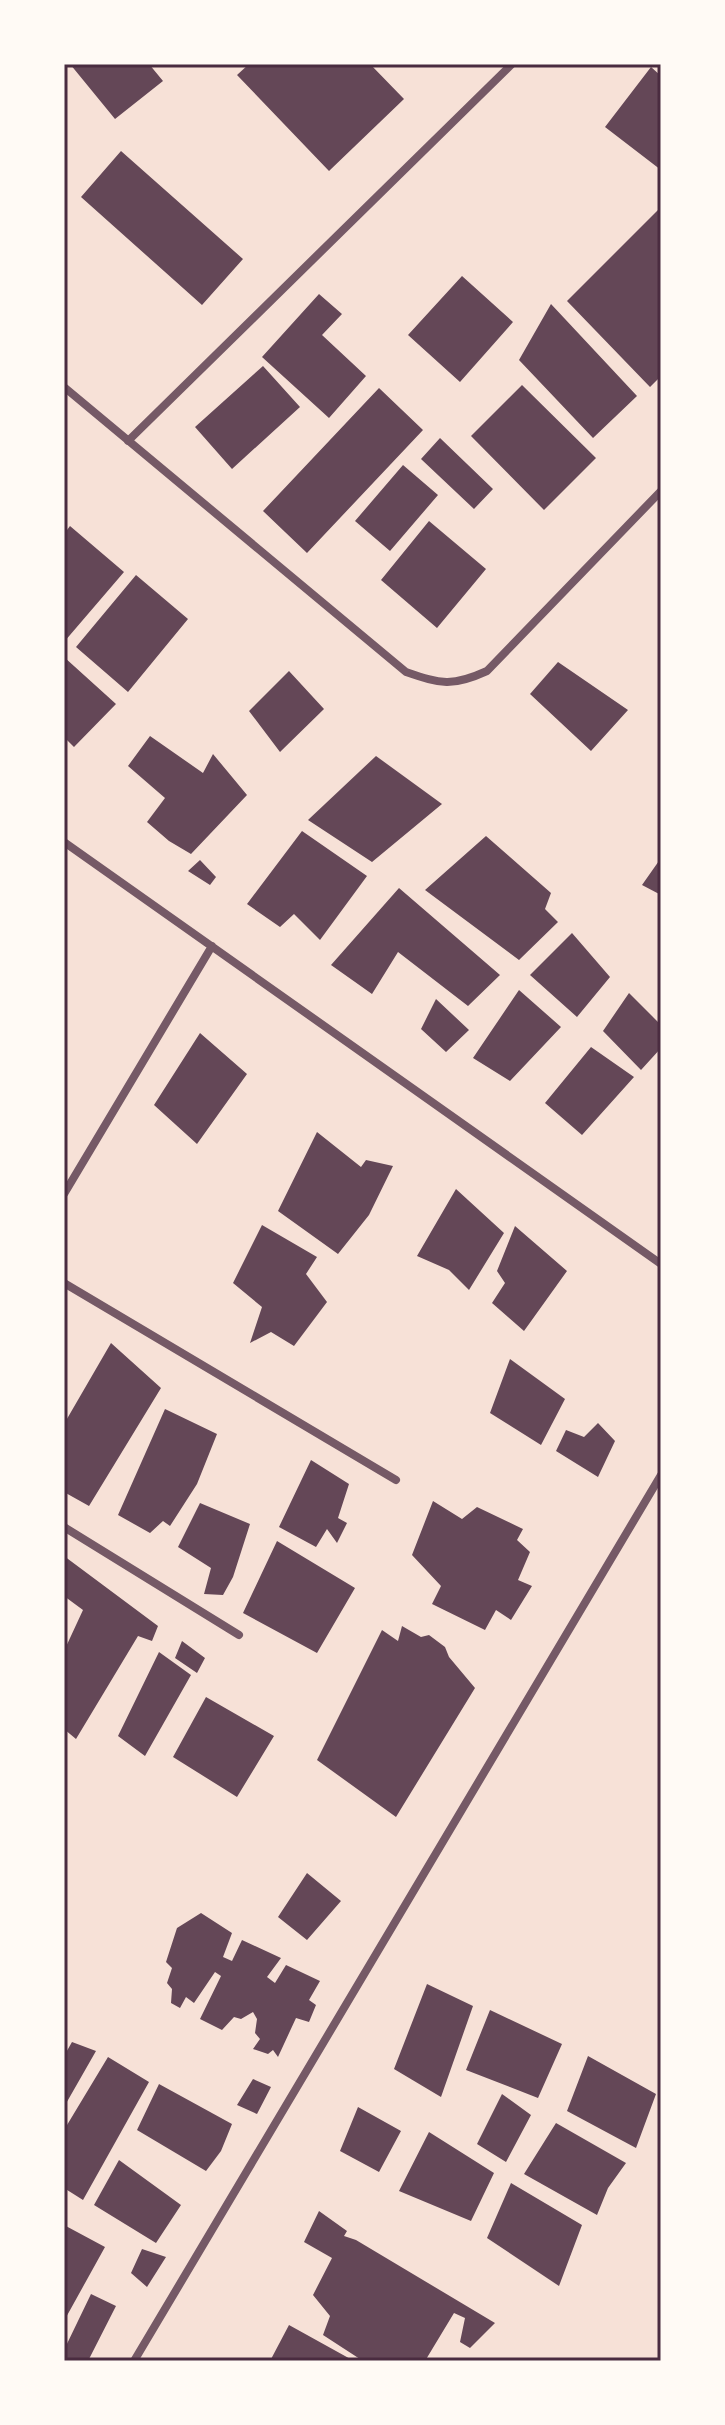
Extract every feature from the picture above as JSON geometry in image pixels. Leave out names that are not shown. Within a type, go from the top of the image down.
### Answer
[{"type":"street","points":[[128,441],[512,64]]},
{"type":"street","points":[[64,387],[406,672],[433,682],[463,682],[487,671],[661,491]]},
{"type":"street","points":[[64,842],[661,1264]]},
{"type":"street","points":[[64,1194],[212,946]]},
{"type":"street","points":[[64,1283],[396,1480]]},
{"type":"street","points":[[134,2361],[661,1475]]},
{"type":"street","points":[[64,1527],[239,1635]]},
{"type":"building","points":[[70,64],[149,64],[163,81],[115,119]]},
{"type":"building","points":[[249,64],[370,64],[404,99],[329,171],[237,75]]},
{"type":"building","points":[[651,67],[661,76],[661,170],[605,127]]},
{"type":"building","points":[[121,151],[243,259],[202,305],[81,197]]},
{"type":"building","points":[[661,207],[661,376],[650,387],[567,301]]},
{"type":"building","points":[[462,276],[513,322],[460,382],[408,335]]},
{"type":"building","points":[[319,294],[342,314],[322,335],[366,376],[329,418],[262,357]]},
{"type":"building","points":[[551,304],[637,396],[593,438],[519,360]]},
{"type":"building","points":[[263,366],[300,407],[232,469],[195,427]]},
{"type":"building","points":[[522,385],[596,458],[544,510],[471,436]]},
{"type":"building","points":[[379,388],[423,430],[307,553],[263,511]]},
{"type":"building","points":[[440,438],[493,489],[474,509],[421,459]]},
{"type":"building","points":[[403,465],[438,495],[390,551],[355,521]]},
{"type":"building","points":[[429,521],[486,569],[437,628],[381,580]]},
{"type":"building","points":[[70,526],[124,572],[64,642],[64,534]]},
{"type":"building","points":[[136,575],[188,619],[128,692],[76,647]]},
{"type":"building","points":[[64,657],[116,704],[74,747],[64,737]]},
{"type":"building","points":[[558,662],[628,710],[591,751],[530,694]]},
{"type":"building","points":[[289,671],[324,709],[280,752],[249,711]]},
{"type":"building","points":[[150,736],[203,773],[213,754],[247,795],[191,854],[169,841],[147,822],[165,798],[128,766]]},
{"type":"building","points":[[376,756],[442,804],[372,862],[308,820]]},
{"type":"building","points":[[302,831],[367,876],[320,940],[294,914],[280,927],[247,904]]},
{"type":"building","points":[[486,836],[551,893],[545,909],[558,922],[519,960],[425,890]]},
{"type":"building","points":[[661,858],[661,895],[642,885]]},
{"type":"building","points":[[200,860],[216,877],[210,885],[188,871]]},
{"type":"building","points":[[399,888],[500,975],[468,1006],[398,952],[372,994],[331,965]]},
{"type":"building","points":[[572,933],[610,977],[577,1017],[530,975]]},
{"type":"building","points":[[519,990],[561,1027],[510,1081],[473,1058]]},
{"type":"building","points":[[629,993],[661,1025],[661,1048],[641,1070],[603,1031]]},
{"type":"building","points":[[436,999],[469,1030],[446,1052],[421,1029]]},
{"type":"building","points":[[200,1033],[247,1074],[197,1144],[154,1105]]},
{"type":"building","points":[[591,1047],[634,1077],[582,1135],[545,1103]]},
{"type":"building","points":[[317,1132],[361,1167],[366,1160],[393,1166],[369,1215],[338,1254],[278,1211]]},
{"type":"building","points":[[456,1189],[504,1233],[469,1290],[449,1270],[417,1256]]},
{"type":"building","points":[[262,1225],[317,1257],[306,1274],[327,1302],[294,1346],[271,1332],[250,1343],[262,1307],[233,1283]]},
{"type":"building","points":[[515,1226],[567,1271],[524,1331],[492,1303],[505,1283],[497,1271]]},
{"type":"building","points":[[111,1343],[161,1388],[89,1506],[64,1492],[64,1424]]},
{"type":"building","points":[[510,1359],[565,1399],[541,1445],[490,1413]]},
{"type":"building","points":[[165,1409],[217,1434],[197,1484],[170,1526],[163,1521],[150,1533],[118,1515]]},
{"type":"building","points":[[598,1423],[615,1441],[598,1477],[556,1451],[566,1430],[584,1437]]},
{"type":"building","points":[[311,1460],[349,1484],[338,1518],[347,1523],[337,1543],[327,1529],[316,1547],[279,1527]]},
{"type":"building","points":[[433,1501],[462,1519],[477,1507],[523,1529],[517,1540],[530,1552],[518,1580],[532,1586],[511,1620],[496,1610],[485,1630],[432,1604],[441,1586],[412,1555]]},
{"type":"building","points":[[200,1503],[250,1524],[233,1577],[223,1595],[204,1594],[211,1568],[178,1547]]},
{"type":"building","points":[[277,1541],[355,1588],[317,1653],[243,1613]]},
{"type":"building","points":[[64,1556],[158,1626],[152,1641],[138,1636],[76,1739],[64,1729],[64,1651],[83,1610],[64,1596]]},
{"type":"building","points":[[402,1626],[421,1637],[429,1635],[445,1647],[449,1657],[475,1688],[396,1817],[317,1760],[382,1630],[398,1641]]},
{"type":"building","points":[[182,1641],[205,1658],[197,1673],[175,1658]]},
{"type":"building","points":[[159,1652],[191,1675],[145,1756],[118,1736]]},
{"type":"building","points":[[206,1697],[274,1736],[237,1797],[173,1757]]},
{"type":"building","points":[[307,1873],[341,1901],[307,1940],[278,1917]]},
{"type":"building","points":[[201,1913],[232,1933],[223,1957],[232,1961],[242,1940],[281,1958],[267,1977],[275,1983],[286,1965],[320,1981],[309,2000],[316,2005],[309,2022],[296,2018],[278,2057],[273,2050],[268,2054],[253,2049],[260,2039],[255,2033],[257,2019],[253,2012],[241,2019],[234,2017],[222,2030],[200,2019],[221,1976],[215,1972],[194,2003],[186,1997],[180,2008],[171,2003],[172,1989],[167,1983],[172,1968],[166,1962],[177,1928]]},
{"type":"building","points":[[427,1984],[473,2006],[441,2097],[394,2069]]},
{"type":"building","points":[[490,2010],[562,2044],[538,2098],[466,2070]]},
{"type":"building","points":[[72,2042],[96,2051],[64,2107],[64,2056]]},
{"type":"building","points":[[588,2056],[656,2094],[636,2148],[567,2111]]},
{"type":"building","points":[[108,2057],[149,2082],[83,2200],[64,2188],[64,2130]]},
{"type":"building","points":[[253,2079],[271,2087],[257,2114],[237,2105]]},
{"type":"building","points":[[159,2084],[232,2124],[221,2151],[206,2171],[137,2130]]},
{"type":"building","points":[[502,2094],[531,2115],[506,2162],[477,2144]]},
{"type":"building","points":[[358,2107],[401,2131],[379,2172],[340,2151]]},
{"type":"building","points":[[556,2123],[626,2163],[608,2188],[597,2215],[524,2174]]},
{"type":"building","points":[[429,2132],[494,2173],[471,2221],[399,2191]]},
{"type":"building","points":[[119,2160],[181,2205],[156,2243],[94,2205]]},
{"type":"building","points":[[511,2183],[582,2225],[559,2286],[487,2238]]},
{"type":"building","points":[[319,2211],[347,2231],[344,2236],[356,2240],[495,2323],[470,2348],[460,2342],[465,2318],[454,2313],[425,2361],[363,2361],[323,2335],[330,2316],[313,2295],[332,2258],[304,2242]]},
{"type":"building","points":[[64,2225],[105,2247],[64,2321]]},
{"type":"building","points":[[142,2249],[166,2257],[147,2287],[131,2273]]},
{"type":"building","points":[[91,2294],[116,2306],[88,2361],[64,2361],[64,2350]]},
{"type":"building","points":[[289,2325],[354,2361],[270,2361]]}]
